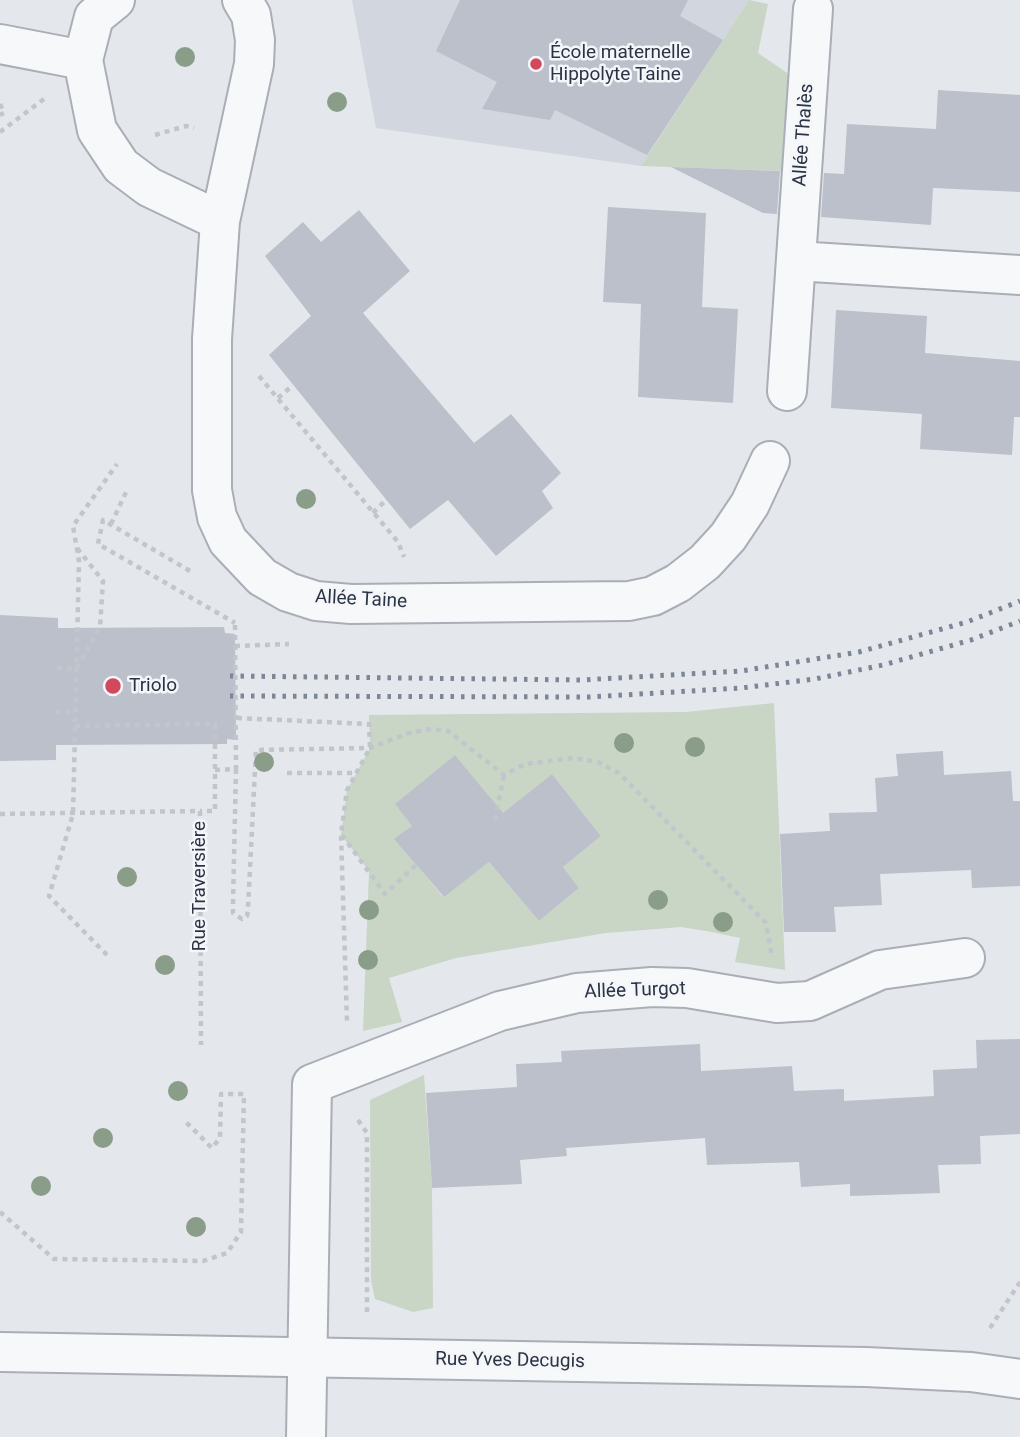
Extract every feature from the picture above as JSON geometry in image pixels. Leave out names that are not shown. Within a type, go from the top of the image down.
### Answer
[{"type":"street","points":[[114,0],[94,17],[83,60],[97,130],[121,166],[149,187],[220,221]]},
{"type":"street","name":"Allée Taine","points":[[242,0],[251,15],[255,40],[254,64],[220,221],[212,339],[212,490],[217,517],[228,541],[262,577],[288,592],[316,601],[351,604],[629,601],[653,596],[678,583],[705,562],[728,537],[750,504],[770,461]]},
{"type":"street","name":"Allée Thalès","points":[[787,391],[813,9]]},
{"type":"street","points":[[0,44],[83,60]]},
{"type":"street","points":[[796,261],[1020,275]]},
{"type":"street","name":"Allée Turgot","points":[[306,1357],[312,1084],[500,1011],[577,993],[652,986],[687,988],[777,1003],[810,1001],[880,970],[965,958]]},
{"type":"street","name":"Rue Yves Decugis","points":[[0,1352],[866,1367],[971,1372],[1020,1379]]},
{"type":"street","points":[[306,1357],[306,1437]]},
{"type":"path","points":[[0,132],[45,99]]},
{"type":"path","points":[[0,104],[4,113],[0,115]]},
{"type":"path","points":[[147,137],[186,126],[237,138]]},
{"type":"path","name":"Allée Taine","points":[[256,371],[398,542],[407,566]]},
{"type":"path","points":[[278,398],[293,385]]},
{"type":"path","points":[[107,955],[48,896],[74,814],[79,561],[73,526],[117,464]]},
{"type":"path","points":[[111,524],[128,488]]},
{"type":"path","points":[[373,513],[386,500]]},
{"type":"path","points":[[195,574],[103,520],[98,544],[235,623],[233,913],[242,919],[247,916],[248,908],[256,750],[370,748],[409,733],[431,729],[448,732],[504,775]]},
{"type":"path","points":[[76,547],[103,581],[100,627],[76,669]]},
{"type":"path","points":[[57,668],[76,669]]},
{"type":"path","points":[[57,712],[76,712]]},
{"type":"path","points":[[237,718],[369,724],[370,748]]},
{"type":"path","points":[[75,726],[215,724],[215,811],[200,811]]},
{"type":"path","points":[[504,775],[525,764],[573,758],[598,762],[619,773],[766,923],[777,1003]]},
{"type":"path","points":[[215,769],[236,769]]},
{"type":"path","points":[[287,773],[356,773]]},
{"type":"path","points":[[495,820],[504,775]]},
{"type":"path","name":"Rue Traversière","points":[[0,814],[200,811],[201,1045]]},
{"type":"path","points":[[341,835],[386,894],[416,865]]},
{"type":"path","points":[[0,1212],[54,1259],[203,1261],[228,1253],[241,1232],[244,1094],[221,1094],[220,1138],[212,1148],[186,1122]]},
{"type":"path","points":[[988,1331],[1020,1282]]},
{"type":"shaded area","name":"École maternelle Hippolyte Taine","points":[[352,0],[749,0],[641,166],[376,128]]},
{"type":"green space","points":[[749,0],[768,4],[758,53],[790,75],[786,171],[641,166]]},
{"type":"green space","points":[[774,703],[785,970],[735,962],[740,938],[712,932],[681,927],[606,933],[456,958],[389,978],[402,1022],[363,1031],[369,871],[341,835],[347,790],[370,748],[369,715],[686,712]],"holes":[[[455,755],[488,795],[495,820],[552,774],[601,836],[563,867],[579,888],[539,921],[489,862],[443,897],[395,839],[412,826],[396,804]]]},
{"type":"green space","points":[[424,1075],[432,1188],[433,1308],[413,1312],[375,1299],[371,1281],[370,1100]]},
{"type":"building","points":[[460,0],[688,0],[680,16],[723,40],[647,155],[555,110],[550,120],[482,109],[497,82],[436,51]]},
{"type":"building","points":[[938,90],[1020,95],[1020,192],[933,188],[931,225],[821,217],[824,173],[844,174],[847,124],[936,129]]},
{"type":"building","points":[[671,167],[780,171],[777,214],[763,213]]},
{"type":"building","points":[[608,207],[706,213],[702,307],[738,309],[733,403],[638,397],[641,304],[603,302]]},
{"type":"building","points":[[359,210],[410,271],[363,313],[474,443],[511,414],[561,473],[542,491],[553,508],[496,556],[448,500],[410,529],[269,355],[311,316],[265,256],[303,222],[321,242]]},
{"type":"building","points":[[836,310],[927,316],[925,353],[1020,361],[1020,417],[1014,417],[1012,455],[920,449],[922,414],[831,408]]},
{"type":"building","name":"Triolo","points":[[0,615],[58,618],[58,628],[224,627],[225,633],[235,634],[236,740],[227,739],[227,744],[56,745],[56,760],[0,761]]},
{"type":"building","points":[[943,751],[944,775],[1011,771],[1013,801],[1020,801],[1020,886],[972,888],[971,870],[880,874],[882,905],[834,907],[836,932],[784,932],[780,834],[830,831],[829,813],[877,812],[875,778],[898,776],[896,754]]},
{"type":"building","points":[[455,755],[503,813],[552,774],[601,836],[563,867],[579,888],[539,921],[489,862],[444,897],[394,839],[412,826],[395,804]]},
{"type":"building","points":[[1020,1039],[1020,1134],[980,1136],[981,1164],[938,1165],[940,1193],[850,1196],[850,1184],[801,1187],[799,1162],[707,1165],[705,1138],[566,1148],[567,1156],[520,1160],[522,1184],[432,1188],[426,1093],[517,1087],[516,1064],[562,1062],[561,1051],[700,1044],[701,1071],[792,1066],[794,1091],[844,1089],[844,1101],[934,1096],[933,1070],[977,1068],[976,1040]]},
{"type":"railway","points":[[230,676],[581,680],[741,671],[859,652],[967,622],[1020,601]]},
{"type":"railway","points":[[230,696],[589,697],[741,688],[815,679],[883,665],[971,640],[1020,621]]},
{"type":"place","name":"École maternelle Hippolyte Taine","points":[[536,64]]},
{"type":"place","name":"Triolo","points":[[113,686]]}]
